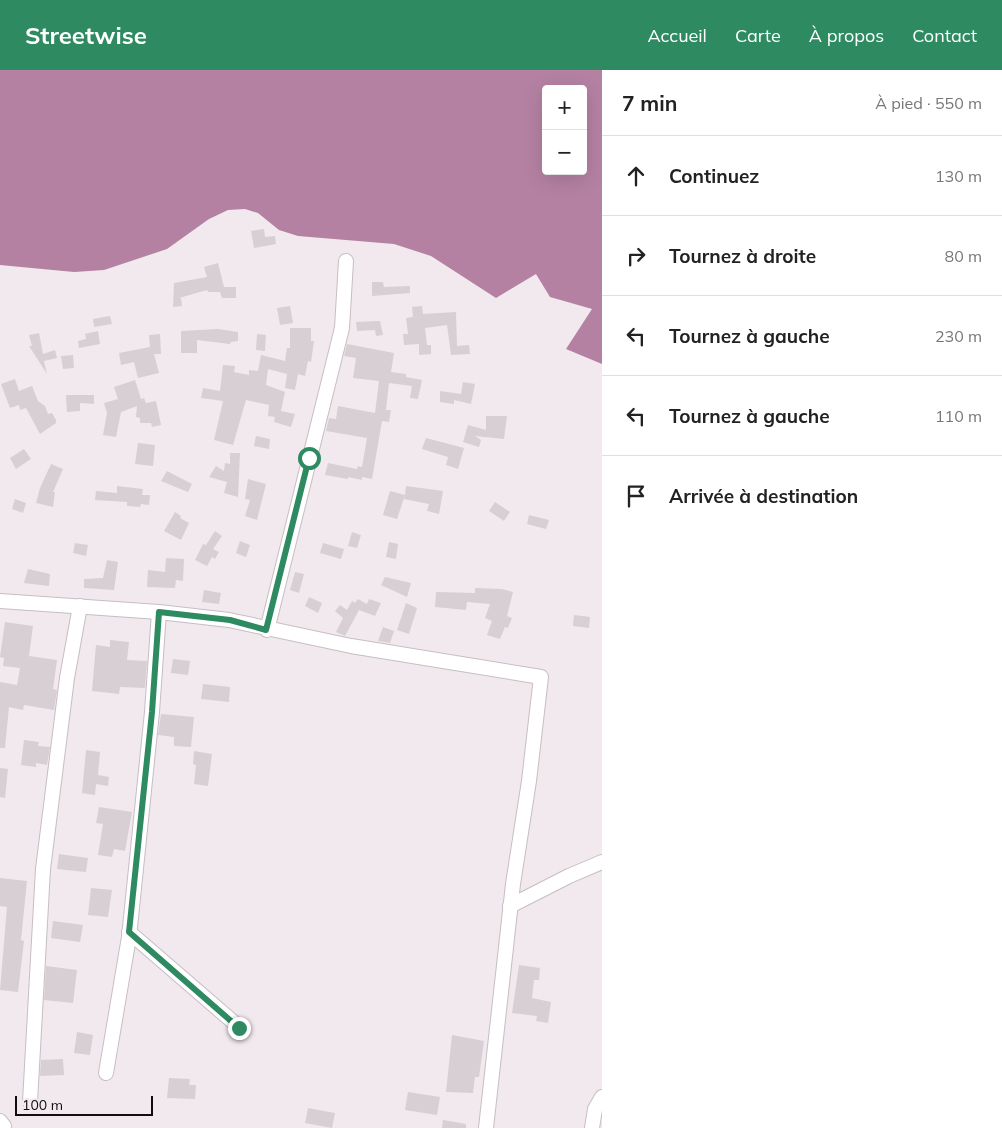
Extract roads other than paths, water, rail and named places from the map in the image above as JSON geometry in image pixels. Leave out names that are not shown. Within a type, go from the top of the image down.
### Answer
[{"type":"street","points":[[266,630],[342,328],[346,262]]},
{"type":"street","points":[[0,601],[159,612],[230,620],[266,630],[541,677],[529,781],[510,906],[486,1128]]},
{"type":"street","points":[[30,1102],[43,869],[66,678],[80,606]]},
{"type":"street","points":[[106,1073],[129,932],[152,712],[159,612]]},
{"type":"street","points":[[510,906],[569,876],[602,862]]},
{"type":"street","points":[[129,932],[239,1028]]},
{"type":"street","points":[[592,1128],[595,1109],[602,1097]]}]
